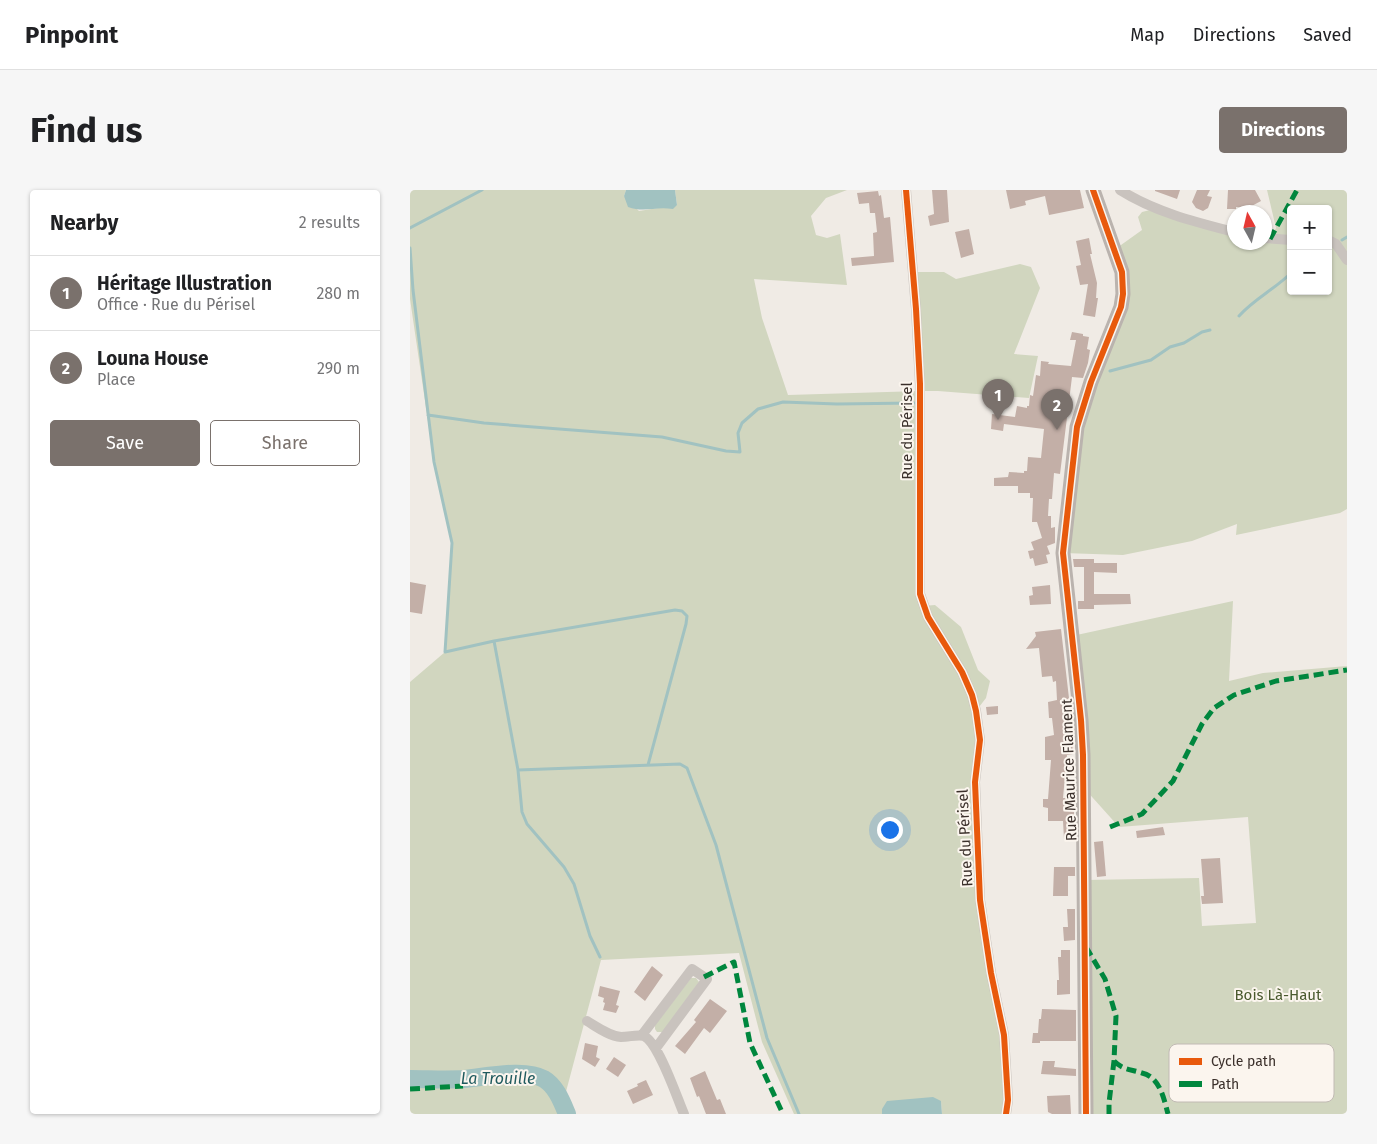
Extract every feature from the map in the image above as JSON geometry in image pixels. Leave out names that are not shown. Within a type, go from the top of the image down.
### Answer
[{"type":"street","name":"Rue du Périsel","points":[[906,190],[920,384],[920,594],[928,617],[965,680],[972,695],[976,711],[980,740],[975,782],[980,900],[990,965],[1004,1035],[1008,1100],[1006,1114]]},
{"type":"street","name":"Rue Maurice Flament","points":[[1086,1114],[1083,755],[1063,553],[1077,427],[1091,382],[1117,319],[1123,294],[1122,272],[1093,190]]},
{"type":"street","points":[[1120,190],[1154,209],[1227,230]]},
{"type":"street","points":[[1272,239],[1287,240]]},
{"type":"street","points":[[1332,242],[1336,244],[1347,260]]},
{"type":"street","points":[[642,1035],[692,969],[708,980],[656,1048]]},
{"type":"street","points":[[587,1021],[600,1029],[620,1037],[642,1035],[648,1038],[656,1048],[684,1114]]},
{"type":"green space","points":[[410,190],[626,190],[624,196],[639,211],[677,205],[675,190],[847,190],[826,198],[811,216],[816,235],[827,238],[840,234],[847,285],[754,279],[762,318],[788,395],[920,391],[913,272],[944,272],[956,279],[1020,264],[1031,267],[1040,288],[1014,354],[1038,356],[1029,398],[921,391],[923,606],[935,605],[961,627],[978,670],[990,681],[986,698],[976,711],[980,900],[997,1001],[1006,1114],[942,1114],[941,1101],[882,1109],[882,1114],[794,1114],[762,1042],[739,953],[601,960],[563,1103],[567,1114],[410,1114],[410,682],[445,652],[452,543],[434,462],[410,299]]},
{"type":"green space","points":[[1267,190],[1347,190],[1347,509],[1340,513],[1236,535],[1237,524],[1192,541],[1123,555],[1063,553],[1077,427],[1117,319],[1114,248],[1142,230],[1138,217],[1142,212],[1154,209],[1227,230],[1227,250],[1272,250],[1272,235],[1276,228]]},
{"type":"green space","name":"Bois Là-Haut","points":[[1233,601],[1229,681],[1263,673],[1347,666],[1347,1114],[1086,1114],[1085,880],[1199,878],[1202,926],[1256,923],[1248,817],[1119,827],[1084,788],[1072,636]]},
{"type":"green space","points":[[691,978],[696,978],[699,982],[663,1032],[657,1032],[655,1025]]},
{"type":"water","points":[[626,190],[675,190],[677,205],[673,209],[634,209],[628,207],[624,196]]},
{"type":"water","points":[[933,1097],[941,1101],[942,1114],[882,1114],[882,1109],[887,1101]]},
{"type":"building","points":[[932,190],[947,190],[949,222],[930,226],[928,216],[934,214]]},
{"type":"building","points":[[1006,190],[1080,190],[1084,208],[1049,215],[1045,196],[1025,201],[1026,205],[1010,209]]},
{"type":"building","points":[[1155,190],[1180,190],[1177,199]]},
{"type":"building","points":[[1197,190],[1210,190],[1207,196],[1212,197],[1208,208],[1203,211],[1196,208],[1192,202]]},
{"type":"building","points":[[1228,190],[1255,190],[1261,201],[1254,205],[1227,205]]},
{"type":"building","points":[[878,191],[879,196],[881,195],[884,218],[890,217],[894,262],[852,266],[851,258],[874,256],[873,233],[877,232],[875,213],[870,213],[869,203],[859,204],[857,193]]},
{"type":"building","points":[[969,229],[974,254],[961,258],[955,232]]},
{"type":"building","points":[[1089,238],[1092,254],[1090,254],[1097,283],[1096,298],[1098,298],[1095,317],[1083,315],[1088,284],[1080,285],[1076,266],[1081,265],[1076,241]]},
{"type":"building","points":[[1072,332],[1089,337],[1087,349],[1090,350],[1088,363],[1083,378],[1072,377],[1060,474],[1054,473],[1052,499],[1049,499],[1048,516],[1051,516],[1051,528],[1055,527],[1055,543],[1047,546],[1050,554],[1046,555],[1048,563],[1035,566],[1033,558],[1030,559],[1028,551],[1034,550],[1031,542],[1042,538],[1037,522],[1032,522],[1033,498],[1030,498],[1030,493],[1018,493],[1018,486],[994,486],[994,478],[1008,477],[1009,472],[1024,473],[1024,471],[1027,471],[1028,457],[1041,458],[1044,429],[1004,424],[1003,431],[991,429],[992,414],[1015,417],[1017,406],[1027,408],[1029,406],[1030,395],[1033,396],[1036,375],[1040,376],[1041,361],[1049,362],[1048,364],[1071,366],[1076,340],[1070,340]]},
{"type":"building","points":[[1073,559],[1094,559],[1094,563],[1117,563],[1117,573],[1094,572],[1094,594],[1130,594],[1131,604],[1094,605],[1094,609],[1078,609],[1078,601],[1084,601],[1084,567],[1074,567]]},
{"type":"building","points":[[410,582],[426,585],[422,614],[410,612]]},
{"type":"building","points":[[1050,585],[1051,604],[1030,605],[1029,596],[1033,595],[1032,587]]},
{"type":"building","points":[[1061,629],[1070,707],[1073,754],[1067,755],[1063,798],[1074,798],[1074,839],[1064,839],[1063,821],[1048,821],[1048,808],[1043,807],[1043,799],[1048,799],[1051,760],[1045,760],[1045,737],[1054,735],[1052,718],[1049,718],[1048,702],[1057,700],[1056,681],[1053,682],[1052,676],[1042,677],[1039,648],[1026,649],[1036,636],[1035,632]]},
{"type":"building","points":[[998,706],[998,714],[987,715],[986,707]]},
{"type":"building","points":[[1163,827],[1165,835],[1137,838],[1136,831]]},
{"type":"building","points":[[1103,841],[1106,876],[1097,877],[1094,842]]},
{"type":"building","points":[[1220,858],[1223,903],[1202,904],[1201,896],[1204,896],[1201,859]]},
{"type":"building","points":[[1054,867],[1075,867],[1075,876],[1068,876],[1068,896],[1053,896]]},
{"type":"building","points":[[1067,909],[1075,909],[1075,940],[1064,941],[1063,927],[1068,927]]},
{"type":"building","points":[[1061,950],[1070,950],[1070,994],[1057,995],[1057,980],[1059,980],[1058,957],[1061,957]]},
{"type":"building","points":[[652,966],[663,975],[645,1001],[634,992]]},
{"type":"building","points":[[600,986],[620,991],[616,1005],[619,1006],[616,1013],[603,1010],[604,998],[598,996]]},
{"type":"building","points":[[710,999],[727,1011],[710,1033],[704,1028],[685,1054],[675,1046],[696,1022],[694,1020]]},
{"type":"building","points":[[1042,1009],[1076,1010],[1076,1041],[1040,1041],[1040,1043],[1032,1043],[1033,1033],[1038,1033]]},
{"type":"building","points":[[585,1043],[598,1046],[596,1057],[600,1059],[595,1067],[582,1059]]},
{"type":"building","points":[[614,1057],[626,1065],[618,1077],[606,1069]]},
{"type":"building","points":[[1043,1061],[1055,1061],[1054,1067],[1076,1069],[1076,1076],[1041,1074]]},
{"type":"building","points":[[705,1071],[717,1100],[720,1099],[726,1114],[706,1114],[699,1096],[697,1097],[690,1078]]},
{"type":"building","points":[[646,1080],[653,1095],[633,1104],[627,1091]]},
{"type":"building","points":[[1070,1095],[1071,1114],[1052,1114],[1048,1112],[1047,1096]]},
{"type":"waterway","points":[[410,228],[482,190]]},
{"type":"waterway","points":[[1342,240],[1347,237]]},
{"type":"waterway","points":[[410,248],[413,290],[434,462],[452,543],[445,652],[494,641],[518,770],[522,812],[527,824],[564,867],[574,884],[590,936],[600,957]]},
{"type":"waterway","points":[[1239,316],[1251,304],[1287,276]]},
{"type":"waterway","points":[[1110,371],[1151,360],[1170,347],[1184,343],[1202,332],[1210,330]]},
{"type":"waterway","points":[[428,415],[484,423],[662,437],[726,451],[740,452],[738,433],[742,423],[758,409],[783,402],[837,404],[914,403]]},
{"type":"waterway","points":[[494,641],[675,610],[682,611],[687,616],[686,624],[648,765]]},
{"type":"waterway","points":[[518,770],[680,764],[687,768],[716,845],[767,1038],[799,1114]]},
{"type":"waterway","name":"La Trouille","points":[[410,1079],[464,1079],[516,1074],[536,1076],[544,1079],[552,1086],[567,1114]]},
{"type":"marked path","points":[[1272,235],[1297,190]]},
{"type":"marked path","points":[[1110,827],[1142,814],[1173,781],[1202,724],[1214,708],[1234,695],[1276,681],[1347,670]]},
{"type":"marked path","points":[[1086,947],[1105,979],[1116,1016],[1109,1114]]},
{"type":"marked path","points":[[704,977],[734,962],[750,1043],[783,1114]]},
{"type":"marked path","points":[[1114,1061],[1124,1068],[1148,1075],[1153,1079],[1160,1089],[1168,1114]]},
{"type":"marked path","points":[[410,1089],[463,1086]]},
{"type":"cycle path","points":[[906,190],[920,384],[920,594],[928,617],[962,672],[972,695],[976,711],[980,740],[975,782],[980,900],[991,973],[1004,1035],[1008,1100],[1006,1114]]},
{"type":"cycle path","points":[[1086,1114],[1083,755],[1063,553],[1077,427],[1091,382],[1121,307],[1123,294],[1122,272],[1093,190]]},
{"type":"place","name":"Héritage Illustration","points":[[998,420]]},
{"type":"place","name":"Louna House","points":[[1057,430]]}]
